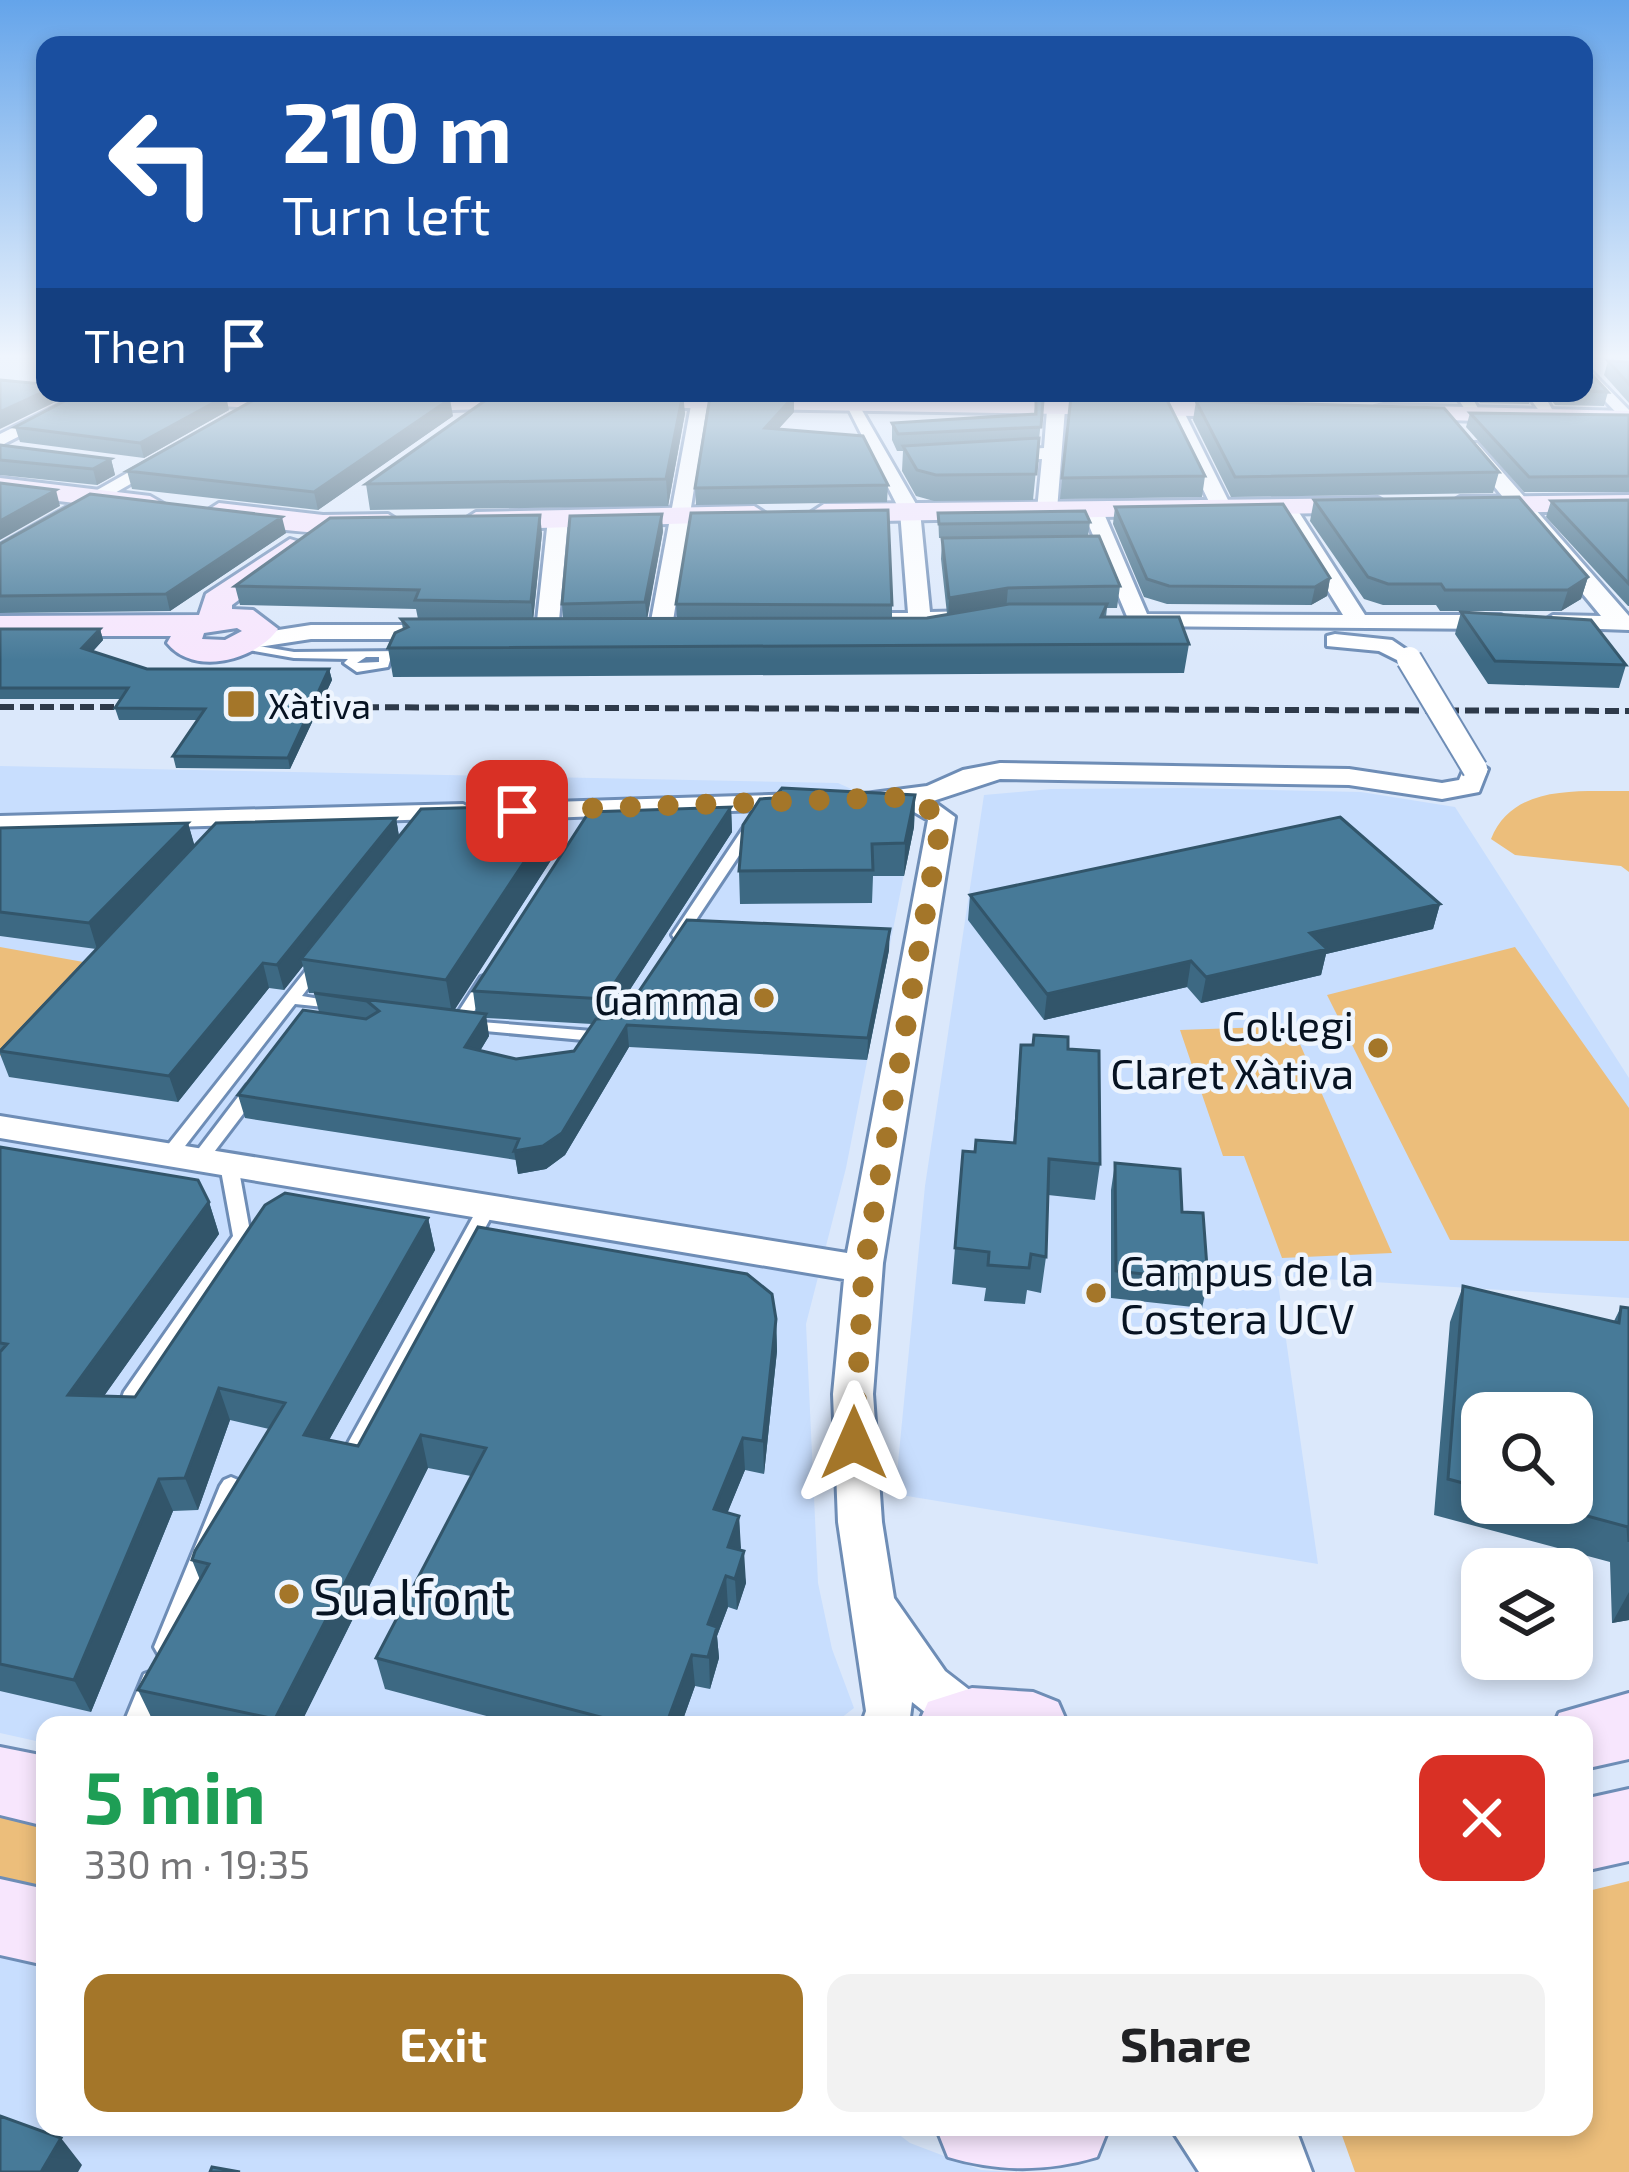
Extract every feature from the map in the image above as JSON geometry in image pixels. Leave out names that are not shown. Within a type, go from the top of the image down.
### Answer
[{"type":"street","points":[[0,553],[169,457]]},
{"type":"street","points":[[690,457],[679,517],[649,625],[690,627]]},
{"type":"street","points":[[879,457],[926,549],[923,626]]},
{"type":"street","points":[[966,458],[977,457]]},
{"type":"street","points":[[1046,510],[1051,457]]},
{"type":"street","points":[[1197,457],[1222,508]]},
{"type":"street","points":[[1480,457],[1624,623]]},
{"type":"street","points":[[881,462],[902,461]]},
{"type":"street","points":[[106,464],[148,469]]},
{"type":"street","points":[[0,486],[323,524],[1629,502]]},
{"type":"street","points":[[364,495],[217,601],[204,622],[182,637],[190,647],[248,635],[463,626]]},
{"type":"street","points":[[1286,507],[1358,621]]},
{"type":"street","points":[[1092,509],[1097,547],[1128,627]]},
{"type":"street","points":[[552,626],[558,519]]},
{"type":"street","points":[[1128,627],[1358,621],[1624,623]]},
{"type":"street","points":[[0,626],[204,622]]},
{"type":"street","points":[[848,627],[923,626],[996,638]]},
{"type":"street","points":[[0,824],[591,818],[908,797],[1000,770],[1349,777],[1442,791],[1470,785],[1475,769],[1409,658],[1384,645],[1128,627]]},
{"type":"street","points":[[888,1716],[854,1443],[864,1269],[942,817],[908,797]]},
{"type":"street","points":[[0,1127],[864,1269]]},
{"type":"street","points":[[874,1601],[928,1685],[974,1716]]},
{"type":"street","points":[[1593,1734],[1629,1726]]},
{"type":"street","points":[[0,1781],[36,1789]]},
{"type":"street","points":[[1593,1833],[1629,1825]]},
{"type":"street","points":[[0,1917],[36,1925]]},
{"type":"street","points":[[1206,2136],[1236,2172]]},
{"type":"street","points":[[1269,2136],[1283,2172]]},
{"type":"lane","points":[[248,635],[390,667],[403,654]]},
{"type":"lane","points":[[664,957],[767,803]]},
{"type":"lane","points":[[199,1160],[290,999],[334,944]]},
{"type":"lane","points":[[458,1025],[496,966]]},
{"type":"lane","points":[[290,999],[353,1009]]},
{"type":"lane","points":[[437,1022],[595,1038],[614,1034]]},
{"type":"lane","points":[[199,1160],[263,1074]]},
{"type":"lane","points":[[131,1413],[130,1398],[242,1237],[199,1160]]},
{"type":"lane","points":[[354,1451],[488,1206]]},
{"type":"lane","points":[[139,1716],[231,1486]]},
{"type":"shaded area","points":[[0,766],[838,783],[915,818],[846,1168],[806,1324],[818,1583],[832,1649],[854,1708],[844,1716],[36,1716],[36,1741],[0,1733]]},
{"type":"shaded area","points":[[1051,789],[1361,792],[1455,807],[1629,1078],[1629,1298],[1277,1276],[1318,1564],[895,1494],[925,1186],[984,795]]},
{"type":"shaded area","points":[[1629,791],[1629,872],[1621,866],[1515,855],[1491,839],[1501,821],[1531,799],[1570,792]]},
{"type":"shaded area","points":[[0,947],[89,963],[0,1056]]},
{"type":"shaded area","points":[[1515,947],[1629,1108],[1629,1241],[1450,1240],[1327,995]]},
{"type":"shaded area","points":[[1292,1026],[1392,1253],[1282,1258],[1244,1156],[1223,1156],[1180,1030]]},
{"type":"shaded area","points":[[0,1806],[36,1815],[36,1897],[0,1888]]},
{"type":"shaded area","points":[[1629,1881],[1629,2172],[1355,2172],[1342,2136],[1593,2136],[1593,1890]]},
{"type":"shaded area","points":[[0,1953],[36,1963],[36,2136],[901,2136],[981,2170],[1011,2172],[0,2172]]},
{"type":"building","points":[[0,457],[111,459],[93,469]]},
{"type":"building","points":[[151,457],[365,457],[314,492],[127,471]]},
{"type":"building","points":[[404,457],[670,457],[666,479],[366,484]]},
{"type":"building","points":[[700,457],[874,457],[888,485],[695,488]]},
{"type":"building","points":[[910,457],[1037,457],[1036,474],[936,475],[917,470]]},
{"type":"building","points":[[1064,457],[1196,457],[1205,476],[1062,478]]},
{"type":"building","points":[[1225,457],[1486,457],[1499,472],[1235,477]]},
{"type":"building","points":[[1511,457],[1629,457],[1629,476],[1529,477]]},
{"type":"building","points":[[0,483],[56,490],[0,521]]},
{"type":"building","points":[[90,494],[282,517],[166,594],[0,596],[0,544]]},
{"type":"building","points":[[1519,497],[1588,577],[1568,590],[1445,590],[1441,584],[1388,584],[1368,577],[1314,500]]},
{"type":"building","points":[[1629,500],[1629,584],[1551,501]]},
{"type":"building","points":[[1283,504],[1330,578],[1315,587],[1169,586],[1147,579],[1115,507]]},
{"type":"building","points":[[888,510],[892,605],[676,604],[691,513]]},
{"type":"building","points":[[1085,511],[1090,522],[939,524],[938,513]]},
{"type":"building","points":[[662,514],[645,602],[562,604],[570,516]]},
{"type":"building","points":[[540,515],[531,602],[415,600],[419,590],[235,586],[330,518]]},
{"type":"building","points":[[1099,536],[1120,586],[1008,588],[949,598],[942,538]]},
{"type":"building","points":[[1009,604],[1107,604],[1101,617],[1179,617],[1189,644],[388,648],[395,633],[408,627],[401,619],[927,618]]},
{"type":"building","points":[[1461,612],[1591,620],[1626,665],[1495,661]]},
{"type":"building","points":[[0,629],[100,629],[82,648],[147,669],[329,669],[288,758],[173,756],[205,709],[115,708],[128,688],[0,688]]},
{"type":"building","points":[[782,788],[915,795],[905,843],[872,844],[873,870],[739,871],[743,825],[760,799],[774,798]]},
{"type":"building","points":[[562,805],[446,980],[301,959],[421,809]]},
{"type":"building","points":[[731,807],[604,999],[473,991],[589,812]]},
{"type":"building","points":[[1340,817],[1440,904],[1310,933],[1327,949],[1206,977],[1191,961],[1047,994],[970,895]]},
{"type":"building","points":[[396,818],[277,965],[263,963],[169,1076],[0,1051],[216,823]]},
{"type":"building","points":[[188,823],[89,923],[0,912],[0,828]]},
{"type":"building","points":[[687,920],[890,929],[868,1038],[627,1025],[562,1133],[543,1146],[514,1151],[519,1139],[238,1095],[303,1010],[366,1019],[379,1011],[367,1001],[314,993],[486,1014],[465,1047],[516,1059],[574,1051],[596,1019],[621,1018]]},
{"type":"building","points":[[1034,1035],[1068,1037],[1068,1049],[1099,1051],[1100,1164],[1049,1159],[1046,1257],[1031,1254],[1029,1268],[988,1265],[989,1252],[955,1248],[963,1151],[975,1152],[976,1140],[1015,1143],[1021,1045],[1033,1045]]},
{"type":"building","points":[[0,1147],[198,1180],[209,1202],[68,1395],[135,1397],[265,1205],[285,1193],[428,1218],[304,1435],[358,1446],[478,1227],[747,1274],[772,1294],[776,1319],[763,1441],[743,1438],[714,1509],[739,1516],[728,1547],[744,1551],[735,1579],[726,1576],[708,1624],[717,1627],[708,1657],[692,1655],[669,1716],[597,1716],[376,1658],[486,1448],[421,1435],[277,1716],[138,1690],[209,1564],[192,1560],[195,1551],[285,1403],[219,1388],[185,1478],[159,1479],[74,1680],[0,1664],[0,1352],[7,1344],[0,1343]]},
{"type":"building","points":[[1115,1163],[1180,1169],[1182,1212],[1203,1213],[1208,1281],[1116,1271]]},
{"type":"building","points":[[1463,1286],[1619,1323],[1621,1307],[1629,1308],[1629,1542],[1628,1527],[1593,1518],[1593,1392],[1461,1392],[1461,1482],[1448,1479]]},
{"type":"building","points":[[0,2116],[36,2129],[36,2136],[61,2138],[41,2172],[0,2172]]},
{"type":"railway","points":[[0,707],[147,707]]},
{"type":"railway","points":[[285,707],[1629,711]]},
{"type":"place","name":"Xàtiva","points":[[241,704]]},
{"type":"place","name":"Gamma","points":[[764,998]]},
{"type":"place","name":"Col·legi Claret Xàtiva","points":[[1378,1048]]},
{"type":"place","name":"Campus de la Costera UCV","points":[[1096,1293]]},
{"type":"place","name":"Sualfont","points":[[289,1594]]},
{"type":"route","points":[[517,811],[908,797],[942,817],[864,1269],[853,1394],[854,1443]]}]
